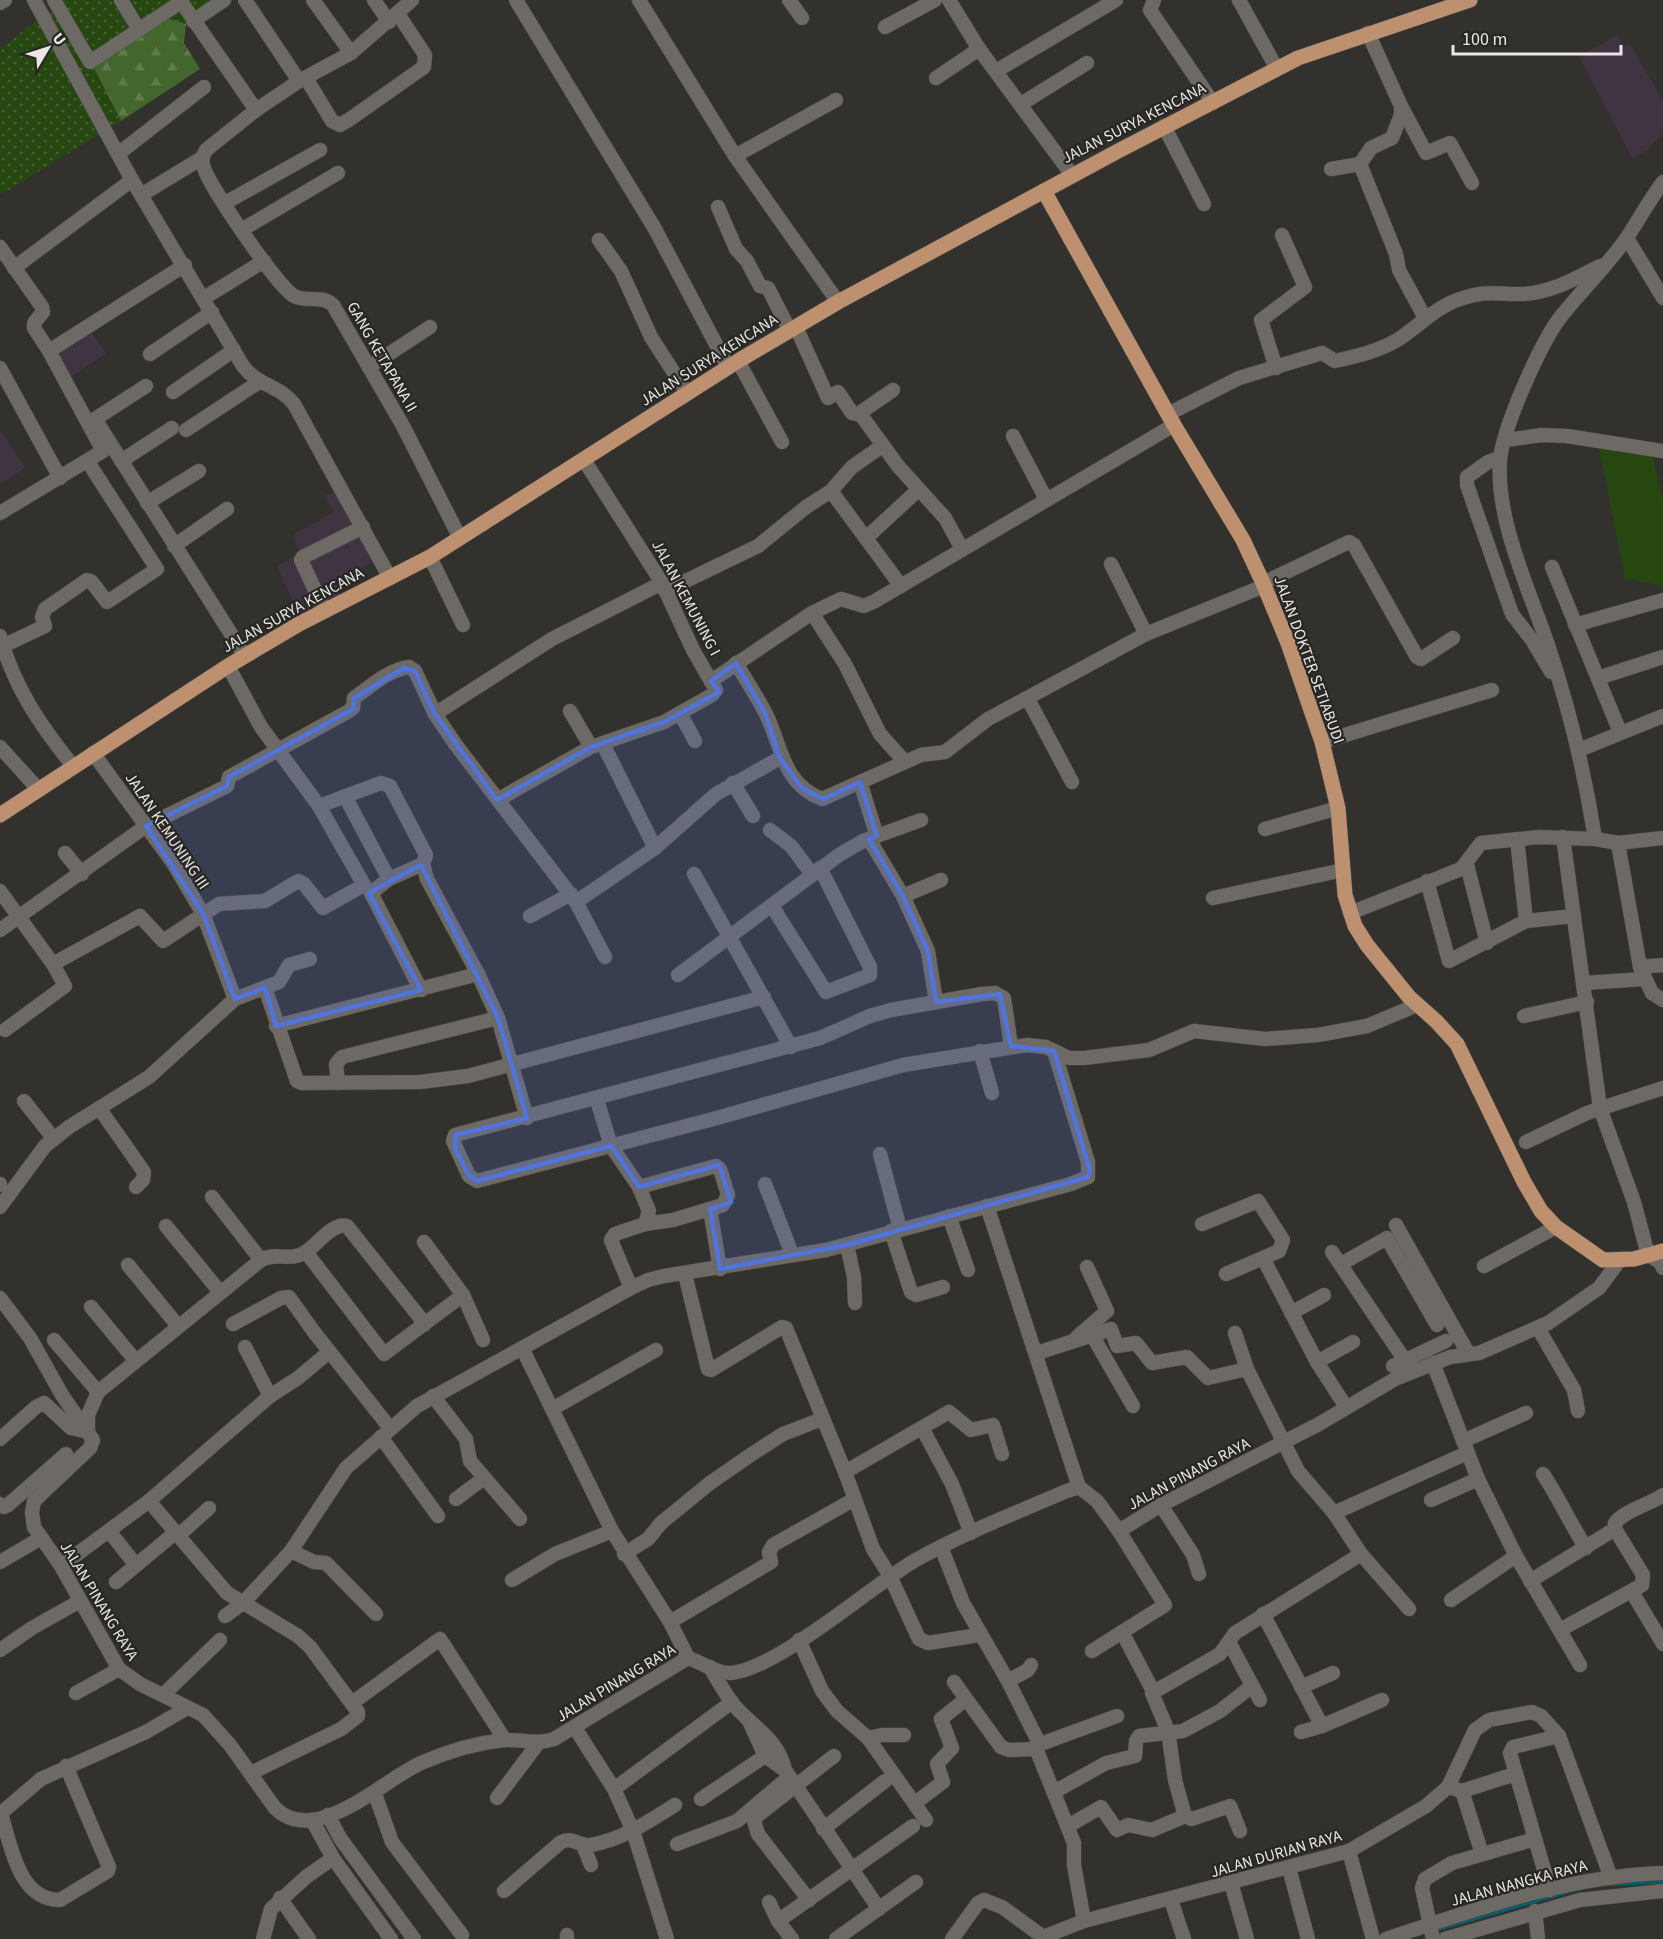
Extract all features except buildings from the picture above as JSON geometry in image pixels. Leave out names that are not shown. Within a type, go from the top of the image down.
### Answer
[{"type":"main road","name":"JALAN SURYA KENCANA","points":[[0,815],[228,666],[325,611],[430,557],[733,364],[838,302],[1164,126],[1298,58],[1470,0]]},
{"type":"main road","name":"JALAN DOKTER SETIABUDI","points":[[1044,191],[1171,419],[1243,540],[1288,643],[1322,742],[1338,808],[1343,870],[1350,913],[1367,945],[1413,1006],[1436,1021],[1457,1044],[1524,1182],[1541,1211],[1556,1227],[1593,1255],[1603,1260],[1619,1262]]},
{"type":"main road","points":[[1619,1262],[1656,1253]]},
{"type":"street","points":[[0,3],[5,0]]},
{"type":"street","points":[[34,0],[132,180],[234,350],[250,375],[259,382],[275,388],[294,404],[390,578]]},
{"type":"street","points":[[54,0],[88,61],[93,61],[181,1],[256,110]]},
{"type":"street","points":[[121,0],[139,30]]},
{"type":"street","points":[[193,21],[224,0]]},
{"type":"street","points":[[245,0],[334,123],[340,124],[424,67],[425,55],[374,0]]},
{"type":"street","points":[[313,0],[351,53]]},
{"type":"street","points":[[141,195],[203,163],[206,150],[256,110],[302,79],[351,53],[412,0]]},
{"type":"street","points":[[516,0],[782,442]]},
{"type":"street","points":[[639,0],[735,156],[838,302]]},
{"type":"street","points":[[789,0],[801,18]]},
{"type":"street","points":[[885,27],[935,0]]},
{"type":"street","points":[[949,0],[979,49],[1072,175]]},
{"type":"street","points":[[996,71],[1116,0]]},
{"type":"street","points":[[1154,0],[1150,9],[1213,103]]},
{"type":"street","points":[[1239,0],[1277,69]]},
{"type":"street","points":[[1368,33],[1401,106],[1426,153],[1450,143],[1472,183]]},
{"type":"street","points":[[936,78],[979,49]]},
{"type":"street","points":[[1021,104],[1087,63]]},
{"type":"street","points":[[118,154],[204,87]]},
{"type":"street","points":[[735,156],[836,100]]},
{"type":"street","points":[[1330,169],[1360,164],[1371,148],[1392,138],[1401,115],[1401,106]]},
{"type":"street","points":[[1164,126],[1204,204]]},
{"type":"street","points":[[225,203],[320,150]]},
{"type":"street","name":"GANG KETAPANA II","points":[[203,163],[225,203],[264,261],[294,296],[321,297],[333,305],[369,367],[460,538]]},
{"type":"street","points":[[1360,164],[1371,198],[1396,254],[1399,270],[1425,318]]},
{"type":"street","points":[[243,229],[338,173]]},
{"type":"street","points":[[8,267],[132,180]]},
{"type":"street","points":[[1594,839],[1579,750],[1522,575],[1504,508],[1500,458],[1510,421],[1523,387],[1558,321],[1627,238],[1642,210],[1663,182]]},
{"type":"street","points":[[718,207],[736,249],[747,261],[760,286],[768,288],[793,329],[828,398],[838,392],[852,413],[861,415],[882,446],[918,490],[945,518],[962,549]]},
{"type":"street","points":[[1276,368],[1261,320],[1305,287],[1282,235]]},
{"type":"street","points":[[1627,238],[1663,298]]},
{"type":"street","points":[[599,240],[621,271],[651,337],[687,393]]},
{"type":"street","points":[[0,247],[8,267],[42,307],[43,312],[34,323],[34,328],[50,351],[103,452],[0,513]]},
{"type":"street","points":[[204,298],[264,261]]},
{"type":"street","points":[[499,799],[597,746],[664,722],[680,713],[713,686],[736,663],[812,613],[841,599],[864,606],[901,586],[1046,499],[1239,378],[1320,353],[1335,362],[1371,353],[1401,337],[1448,303],[1474,294],[1501,291],[1522,294],[1552,289],[1606,264]]},
{"type":"street","points":[[50,351],[185,265]]},
{"type":"street","points":[[150,354],[212,312]]},
{"type":"street","points":[[369,367],[430,327]]},
{"type":"street","points":[[173,392],[234,350]]},
{"type":"street","points":[[0,368],[60,478]]},
{"type":"street","points":[[121,461],[259,382]]},
{"type":"street","points":[[146,386],[95,419],[245,656]]},
{"type":"street","points":[[861,415],[861,412],[893,390]]},
{"type":"street","points":[[1506,440],[1542,435],[1559,436],[1616,442],[1663,451]]},
{"type":"street","points":[[1014,436],[1046,499]]},
{"type":"street","points":[[435,714],[552,639],[758,546],[806,507],[831,491],[852,467],[882,446]]},
{"type":"street","points":[[1500,458],[1467,477],[1467,485],[1512,614],[1558,681]]},
{"type":"street","name":"JALAN KEMUNING I","points":[[584,459],[664,587],[693,650],[713,686]]},
{"type":"street","points":[[73,766],[24,699],[14,680],[1,641],[45,626],[42,617],[45,609],[87,580],[92,581],[106,602],[158,570],[88,462]]},
{"type":"street","points":[[1481,468],[1489,475],[1500,478]]},
{"type":"street","points":[[147,503],[199,471]]},
{"type":"street","points":[[866,538],[918,490]]},
{"type":"street","points":[[831,491],[901,586]]},
{"type":"street","points":[[174,546],[227,509]]},
{"type":"street","points":[[325,611],[301,560],[363,527]]},
{"type":"street","points":[[736,663],[775,734],[780,758],[802,788],[822,799],[921,755],[945,752],[988,719],[1146,634],[1263,585],[1349,542],[1354,545],[1417,657],[1421,659],[1453,638]]},
{"type":"street","points":[[430,557],[463,624]]},
{"type":"street","points":[[1112,564],[1146,634]]},
{"type":"street","points":[[1552,567],[1620,732]]},
{"type":"street","points":[[1512,614],[1522,575]]},
{"type":"street","points":[[1575,625],[1663,600]]},
{"type":"street","points":[[812,613],[845,664],[880,734],[905,762]]},
{"type":"street","points":[[1598,678],[1663,657]]},
{"type":"street","points":[[53,964],[140,916],[163,941],[203,914],[225,903],[265,901],[300,881],[323,908],[363,887],[364,882],[319,806],[278,751],[228,666]]},
{"type":"street","points":[[0,930],[82,874],[146,826],[227,786],[229,777],[349,711],[353,708],[354,698],[388,674],[409,667],[415,671],[435,714],[495,797],[499,799],[573,898],[605,957]]},
{"type":"street","points":[[1322,742],[1492,690]]},
{"type":"street","points":[[1028,699],[1072,782]]},
{"type":"street","points":[[570,711],[597,746],[655,848]]},
{"type":"street","points":[[680,713],[695,741]]},
{"type":"street","points":[[1579,750],[1620,732],[1661,719]]},
{"type":"street","points":[[0,747],[39,790]]},
{"type":"street","name":"JALAN KEMUNING III","points":[[93,753],[172,862],[203,914],[235,999]]},
{"type":"street","points":[[530,916],[573,898],[655,848],[702,804],[733,783],[780,758]]},
{"type":"street","points":[[860,782],[873,837],[928,951],[936,1002]]},
{"type":"street","points":[[319,806],[381,783],[388,784],[426,855],[423,864],[427,879],[478,974],[498,1018],[526,1118]]},
{"type":"street","points":[[733,783],[753,816]]},
{"type":"street","points":[[347,800],[389,879]]},
{"type":"street","points":[[1264,829],[1338,808]]},
{"type":"street","points":[[678,975],[816,871],[873,837],[921,820]]},
{"type":"street","points":[[770,830],[791,846],[816,871],[870,967],[870,975],[826,992],[772,906]]},
{"type":"street","points":[[1563,837],[1600,1108],[1634,1202],[1663,1268]]},
{"type":"street","points":[[1487,943],[1467,865],[1474,850],[1481,843],[1516,838],[1563,837],[1618,843],[1663,838]]},
{"type":"street","points":[[1516,838],[1527,921]]},
{"type":"street","points":[[1618,843],[1642,973],[1652,993],[1663,1000]]},
{"type":"street","points":[[65,853],[82,874]]},
{"type":"street","points":[[421,990],[371,895],[372,891],[389,879],[423,864]]},
{"type":"street","points":[[1350,913],[1467,865]]},
{"type":"street","points":[[1213,898],[1343,870]]},
{"type":"street","points":[[694,874],[791,1047]]},
{"type":"street","points":[[903,896],[941,880]]},
{"type":"street","points":[[1427,881],[1449,961],[1527,921],[1574,916]]},
{"type":"street","points":[[0,891],[53,964],[65,987],[5,1030]]},
{"type":"street","points":[[0,1207],[45,1146],[99,1108],[149,1077],[235,999],[282,980],[288,965],[310,959]]},
{"type":"street","points":[[1584,983],[1642,973],[1663,965]]},
{"type":"street","points":[[276,1026],[478,974]]},
{"type":"street","points":[[265,988],[276,1026],[297,1081],[302,1083],[420,1082],[468,1076],[764,997]]},
{"type":"street","points":[[1011,1046],[1002,995],[982,994],[870,1016],[820,1038],[791,1047],[597,1100],[455,1135],[453,1140],[455,1149],[469,1176],[477,1181],[903,1065],[1011,1046],[1038,1046],[1069,1058],[1126,1053],[1158,1047],[1194,1030],[1265,1039],[1318,1035],[1367,1026],[1413,1006]]},
{"type":"street","points":[[1524,1016],[1587,1002]]},
{"type":"street","points":[[338,1083],[336,1064],[342,1057],[498,1018]]},
{"type":"street","points":[[980,1051],[992,1093]]},
{"type":"street","points":[[225,1616],[243,1603],[291,1551],[346,1468],[386,1433],[433,1396],[631,1288],[648,1280],[847,1245],[1088,1177],[1088,1162],[1054,1051]]},
{"type":"street","points":[[1526,1142],[1600,1108],[1663,1088]]},
{"type":"street","points":[[597,1100],[610,1146],[639,1187],[650,1211],[645,1224]]},
{"type":"street","points":[[24,1101],[54,1139]]},
{"type":"street","points":[[99,1108],[144,1172],[143,1180],[136,1187]]},
{"type":"street","points":[[880,1154],[911,1292],[916,1295],[943,1287]]},
{"type":"street","points":[[631,1288],[611,1240],[615,1234],[645,1224],[673,1220],[710,1209],[723,1205],[728,1200],[718,1167],[639,1187]]},
{"type":"street","points":[[765,1184],[792,1254]]},
{"type":"street","points":[[212,1197],[261,1260]]},
{"type":"street","points":[[1202,1224],[1255,1201],[1262,1203],[1283,1240],[1279,1251],[1226,1274]]},
{"type":"street","points":[[987,1206],[1079,1487]]},
{"type":"street","points":[[710,1209],[720,1269]]},
{"type":"street","points":[[949,1215],[968,1270]]},
{"type":"street","points":[[1396,1225],[1468,1353]]},
{"type":"street","points":[[166,1226],[220,1292]]},
{"type":"street","points":[[88,1432],[88,1414],[98,1392],[135,1360],[261,1260],[270,1255],[292,1257],[306,1252],[338,1226],[347,1226],[425,1324]]},
{"type":"street","points":[[1484,1266],[1556,1227]]},
{"type":"street","points":[[1341,1264],[1387,1238],[1437,1325]]},
{"type":"street","points":[[424,1242],[463,1295],[483,1340]]},
{"type":"street","points":[[847,1245],[854,1277],[855,1303]]},
{"type":"street","points":[[306,1252],[384,1354],[463,1295]]},
{"type":"street","points":[[1332,1252],[1403,1365],[1446,1341]]},
{"type":"street","points":[[1263,1258],[1317,1362],[1346,1407]]},
{"type":"street","name":"JALAN PINANG RAYA","points":[[88,1432],[93,1440],[91,1446],[34,1501],[32,1513],[41,1538],[61,1566],[119,1669],[140,1684],[203,1715],[283,1816],[295,1820],[312,1820],[375,1794],[419,1764],[462,1749],[505,1740],[539,1742],[554,1740],[688,1658],[730,1673],[751,1667],[799,1640],[890,1576],[941,1547],[1079,1487],[1097,1501],[1119,1531],[1161,1505],[1282,1444],[1346,1407],[1403,1365],[1433,1363],[1468,1353],[1479,1353],[1538,1328],[1599,1288],[1619,1262]]},
{"type":"street","points":[[128,1265],[178,1326]]},
{"type":"street","points":[[1071,1342],[1107,1311],[1087,1267]]},
{"type":"street","points":[[685,1274],[708,1369],[711,1370],[785,1327],[845,1472],[853,1500],[873,1549],[890,1576],[922,1642],[979,1635]]},
{"type":"street","points":[[1291,1312],[1324,1295]]},
{"type":"street","points":[[233,1324],[281,1298],[289,1297],[386,1433],[438,1516]]},
{"type":"street","points":[[0,1298],[25,1330],[62,1395],[88,1432]]},
{"type":"street","points":[[91,1307],[135,1360]]},
{"type":"street","points":[[1538,1328],[1574,1390],[1578,1412]]},
{"type":"street","points":[[1037,1353],[1111,1329],[1117,1346],[1136,1343],[1152,1363],[1187,1357],[1208,1378],[1246,1369]]},
{"type":"street","points":[[1236,1333],[1246,1369],[1282,1444],[1298,1471],[1334,1513],[1360,1554],[1409,1609]]},
{"type":"street","points":[[1092,1335],[1132,1406]]},
{"type":"street","points":[[54,1340],[98,1392]]},
{"type":"street","points":[[1317,1362],[1353,1342]]},
{"type":"street","points":[[245,1347],[270,1396]]},
{"type":"street","points":[[522,1348],[624,1554],[670,1622],[688,1658]]},
{"type":"street","points":[[552,1409],[656,1350]]},
{"type":"street","points":[[61,1566],[149,1501],[270,1396],[298,1378],[329,1352]]},
{"type":"street","points":[[1433,1363],[1478,1479],[1516,1556],[1580,1665]]},
{"type":"street","points":[[433,1396],[466,1438],[470,1461],[520,1519]]},
{"type":"street","points":[[0,1438],[36,1407],[44,1403],[71,1428],[88,1432]]},
{"type":"street","points":[[845,1472],[949,1412],[953,1412],[971,1430],[993,1425],[1002,1454]]},
{"type":"street","points":[[1334,1513],[1465,1447],[1526,1413]]},
{"type":"street","points":[[624,1554],[648,1539],[662,1523],[710,1483],[752,1454],[783,1434],[822,1419]]},
{"type":"street","points":[[922,1428],[948,1476],[971,1533]]},
{"type":"street","points":[[0,1504],[4,1507],[8,1505],[66,1454]]},
{"type":"street","points":[[1543,1474],[1561,1500],[1565,1515],[1586,1548]]},
{"type":"street","points":[[456,1499],[484,1478]]},
{"type":"street","points":[[1431,1500],[1478,1479]]},
{"type":"street","points":[[1560,1630],[1642,1585],[1643,1575],[1615,1529],[1615,1523],[1619,1518],[1652,1503],[1663,1495]]},
{"type":"street","points":[[670,1622],[771,1562],[768,1552],[772,1545],[853,1500]]},
{"type":"street","points":[[149,1501],[226,1593],[310,1647],[352,1703],[358,1716],[340,1729],[251,1773]]},
{"type":"street","points":[[1161,1505],[1193,1555],[1199,1574]]},
{"type":"street","points":[[116,1582],[135,1564],[209,1508]]},
{"type":"street","points":[[1530,1581],[1615,1529]]},
{"type":"street","points":[[109,1531],[135,1564]]},
{"type":"street","points":[[512,1580],[555,1554],[612,1531]]},
{"type":"street","points":[[1092,1651],[1165,1605],[1119,1531]]},
{"type":"street","points":[[0,1562],[41,1538]]},
{"type":"street","points":[[941,1547],[963,1603],[979,1635],[1008,1681],[1037,1746],[1068,1826],[1075,1851],[1074,1865],[1084,1921]]},
{"type":"street","points":[[291,1551],[314,1562],[326,1563],[376,1614]]},
{"type":"street","points":[[1153,1691],[1220,1654],[1235,1633],[1360,1554]]},
{"type":"street","points":[[1451,1600],[1516,1556]]},
{"type":"street","points":[[1632,1592],[1663,1644]]},
{"type":"street","points":[[0,1650],[32,1628],[80,1601]]},
{"type":"street","points":[[1263,1614],[1322,1726]]},
{"type":"street","points":[[1122,1632],[1153,1691],[1152,1696],[1168,1731],[1175,1780],[1185,1816]]},
{"type":"street","points":[[352,1703],[440,1639],[505,1740]]},
{"type":"street","points":[[164,1695],[220,1640]]},
{"type":"street","points":[[799,1640],[822,1691],[837,1712],[868,1738],[926,1820]]},
{"type":"street","points":[[1229,1642],[1260,1700]]},
{"type":"street","points":[[1008,1681],[1028,1670],[1031,1665]]},
{"type":"street","points":[[710,1667],[732,1702],[750,1723],[771,1740],[790,1778],[879,1909]]},
{"type":"street","points":[[76,1693],[119,1669]]},
{"type":"street","points":[[1301,1687],[1333,1673]]},
{"type":"street","points":[[954,1682],[1001,1746],[1009,1750],[1037,1746],[1117,1716]]},
{"type":"street","points":[[1054,1792],[1106,1763],[1135,1756],[1136,1741],[1139,1736],[1183,1731],[1201,1723],[1252,1686]]},
{"type":"street","points":[[915,1803],[943,1782],[937,1764],[952,1748],[941,1719],[966,1699]]},
{"type":"street","points":[[1301,1732],[1322,1726],[1382,1700]]},
{"type":"street","points":[[614,1789],[732,1702]]},
{"type":"street","points":[[66,1766],[109,1867],[108,1871],[60,1900],[41,1897],[28,1885],[18,1867],[1,1814],[32,1786],[66,1766],[146,1732],[187,1708]]},
{"type":"street","name":"JALAN DURIAN RAYA","points":[[1044,1938],[1084,1921],[1171,1900],[1349,1851],[1455,1789],[1475,1730],[1489,1720],[1532,1712],[1541,1716],[1559,1736],[1610,1875]]},
{"type":"street","points":[[750,1723],[756,1742],[765,1756],[790,1778]]},
{"type":"street","points":[[575,1728],[614,1789],[633,1831],[667,1939]]},
{"type":"street","points":[[868,1738],[882,1734],[904,1735]]},
{"type":"street","points":[[1550,1890],[1510,1753],[1513,1747],[1559,1736]]},
{"type":"street","points":[[497,1798],[539,1742]]},
{"type":"street","points":[[700,1799],[765,1756]]},
{"type":"street","points":[[676,1844],[737,1821],[790,1778],[834,1756]]},
{"type":"street","points":[[1482,1854],[1455,1789],[1515,1774]]},
{"type":"street","points":[[790,1778],[756,1816],[755,1828],[809,1900]]},
{"type":"street","points":[[823,1829],[885,1781]]},
{"type":"street","points":[[375,1794],[392,1842],[462,1935]]},
{"type":"street","points":[[504,1891],[561,1842],[567,1839],[583,1845],[633,1831],[675,1805]]},
{"type":"street","points":[[1068,1826],[1101,1807],[1117,1830],[1128,1825],[1152,1830],[1185,1816],[1192,1819],[1230,1806],[1240,1831]]},
{"type":"street","points":[[328,1815],[340,1838],[414,1939]]},
{"type":"street","points":[[312,1820],[333,1858],[391,1939]]},
{"type":"street","points":[[778,1921],[913,1826]]},
{"type":"street","points":[[1433,1939],[1432,1924],[1422,1888],[1425,1879],[1452,1863],[1535,1839]]},
{"type":"street","points":[[583,1845],[591,1865]]},
{"type":"street","points":[[1349,1851],[1373,1939]]},
{"type":"street","points":[[262,1939],[271,1909],[280,1898],[333,1858]]},
{"type":"street","points":[[1289,1868],[1308,1939]]},
{"type":"street","name":"JALAN NANGKA RAYA","points":[[1386,1939],[1550,1890],[1610,1875],[1663,1873]]},
{"type":"street","points":[[836,1939],[916,1882]]},
{"type":"street","points":[[1231,1883],[1247,1939]]},
{"type":"street","points":[[1445,1939],[1535,1911],[1613,1894],[1663,1891]]},
{"type":"street","points":[[280,1898],[309,1939]]},
{"type":"street","points":[[952,1939],[978,1903],[984,1900],[1002,1907],[1044,1938]]},
{"type":"street","points":[[1171,1900],[1184,1939]]},
{"type":"street","points":[[769,1902],[778,1921],[792,1939]]},
{"type":"street","points":[[1535,1911],[1538,1939]]},
{"type":"highlighted area","points":[[736,663],[765,713],[780,758],[802,788],[823,799],[860,782],[877,836],[869,839],[903,896],[928,951],[936,1002],[1000,994],[1011,1046],[1054,1051],[1090,1170],[1088,1177],[1071,1184],[847,1245],[720,1269],[710,1209],[731,1202],[719,1165],[639,1187],[611,1146],[477,1181],[469,1176],[455,1149],[455,1135],[527,1118],[498,1018],[421,865],[369,893],[421,990],[276,1026],[265,988],[235,999],[203,914],[146,826],[227,786],[229,777],[353,709],[354,698],[404,668],[415,671],[435,714],[497,800],[591,747],[664,722],[719,692],[711,681]]},
{"type":"shaded area","points":[[1618,35],[1624,47],[1630,44],[1663,102],[1663,133],[1647,150],[1632,158],[1579,56]]},
{"type":"shaded area","points":[[88,327],[106,353],[69,378],[52,353]]},
{"type":"shaded area","points":[[0,430],[25,468],[0,484]]},
{"type":"shaded area","points":[[341,487],[379,558],[339,580],[342,586],[339,593],[343,601],[302,622],[277,566],[302,555],[293,535],[334,512],[325,496]]},
{"type":"green space","points":[[53,0],[223,0],[186,24],[164,17],[91,63],[121,121],[0,195],[0,49],[56,6]]},
{"type":"green space","points":[[164,17],[186,24],[184,43],[200,69],[121,121],[91,62]]},
{"type":"green space","points":[[1598,442],[1652,454],[1663,502],[1663,586],[1625,578]]},
{"type":"waterway","points":[[1603,1885],[1663,1882]]},
{"type":"waterway","points":[[1436,1930],[1579,1889]]}]
